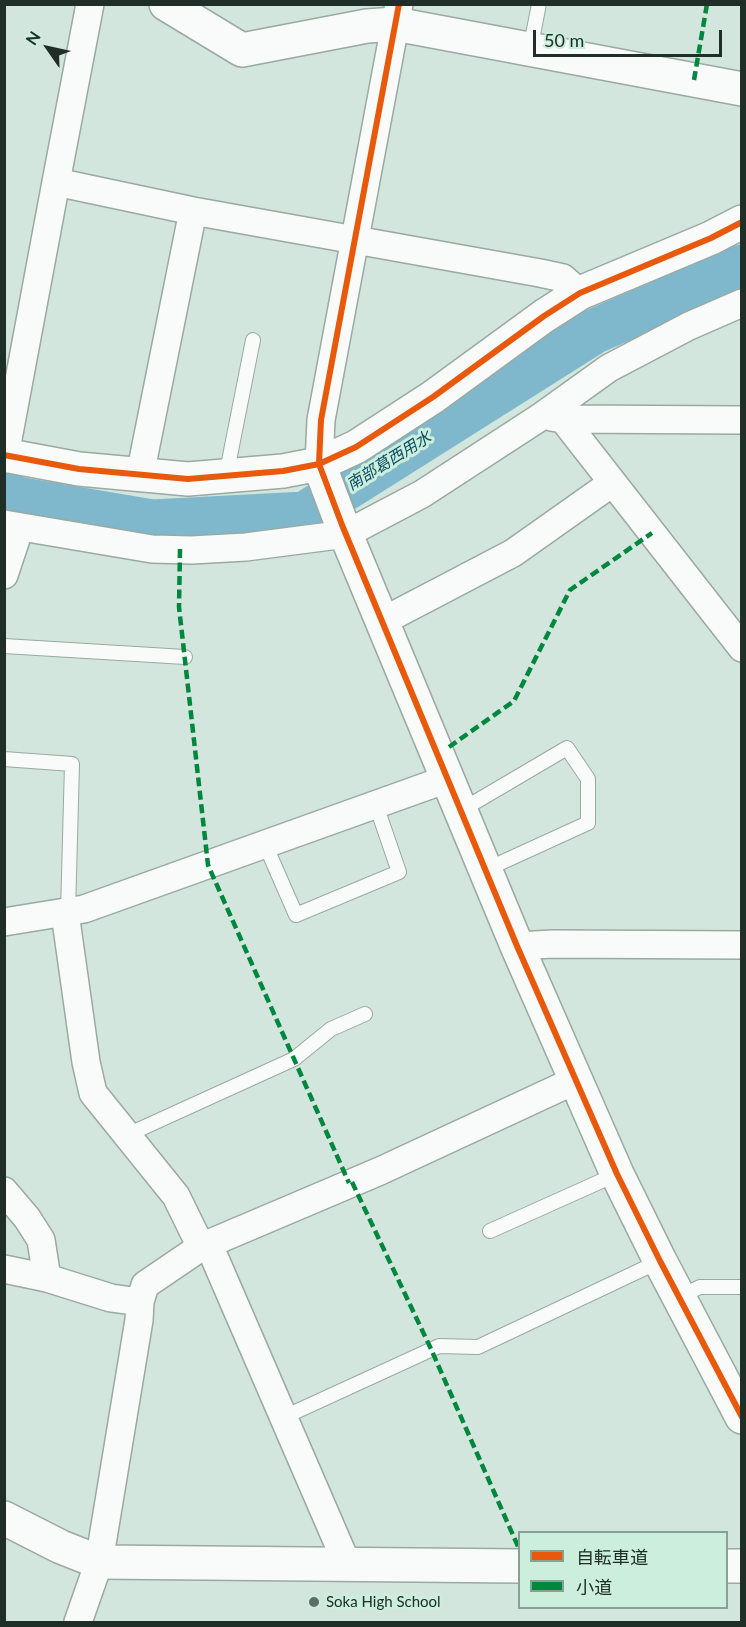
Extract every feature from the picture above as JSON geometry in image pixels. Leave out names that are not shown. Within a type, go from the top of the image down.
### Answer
[{"type":"street","points":[[90,4],[5,455],[79,469],[188,479],[283,471],[321,472],[433,398],[544,316],[580,293],[711,238],[741,222]]},
{"type":"street","points":[[166,4],[242,50],[367,26],[397,14],[530,50],[741,89]]},
{"type":"street","points":[[397,14],[321,420],[321,472],[460,811],[617,1174],[741,1417]]},
{"type":"street","points":[[56,182],[192,211],[540,273],[563,278],[580,293]]},
{"type":"street","points":[[140,475],[192,211]]},
{"type":"street","points":[[4,575],[12,525],[152,549],[246,547],[344,529],[422,494],[553,418],[609,368],[689,326],[741,303]]},
{"type":"street","points":[[553,418],[741,420]]},
{"type":"street","points":[[553,418],[612,483],[741,648]]},
{"type":"street","points":[[383,621],[513,554],[612,483]]},
{"type":"street","points":[[4,922],[84,909],[447,779]]},
{"type":"street","points":[[67,913],[86,1062],[93,1093],[176,1196],[205,1246],[347,1564]]},
{"type":"street","points":[[517,946],[553,944],[741,945]]},
{"type":"street","points":[[78,1623],[99,1562],[139,1320],[140,1302],[145,1285],[205,1246],[380,1171],[576,1080]]},
{"type":"street","points":[[4,1191],[27,1218],[41,1240],[47,1278]]},
{"type":"street","points":[[4,1269],[47,1278],[111,1298],[140,1302]]},
{"type":"street","points":[[4,1518],[61,1547],[99,1562],[518,1566]]},
{"type":"lane","points":[[530,50],[539,4]]},
{"type":"lane","points":[[225,476],[253,340]]},
{"type":"lane","points":[[4,646],[185,657]]},
{"type":"lane","points":[[460,811],[567,748],[588,779],[588,823],[485,870]]},
{"type":"lane","points":[[4,759],[72,764],[67,913]]},
{"type":"lane","points":[[265,844],[296,915],[399,872],[376,805]]},
{"type":"lane","points":[[127,1135],[294,1059],[331,1029],[365,1014]]},
{"type":"lane","points":[[490,1231],[617,1174]]},
{"type":"lane","points":[[282,1418],[439,1346],[478,1347],[660,1261]]},
{"type":"lane","points":[[679,1297],[700,1287],[741,1287]]},
{"type":"waterway","name":"南部葛西用水","points":[[4,494],[22,500],[152,522],[305,514],[595,331],[742,267]]},
{"type":"marked path","points":[[694,80],[707,4]]},
{"type":"marked path","points":[[449,747],[514,701],[570,590],[652,533]]},
{"type":"marked path","points":[[180,549],[179,607],[208,865],[349,1183]]},
{"type":"marked path","points":[[352,1182],[431,1349],[518,1546]]},
{"type":"cycle path","points":[[399,4],[321,420],[319,464],[342,525],[517,946],[617,1174],[742,1417]]},
{"type":"cycle path","points":[[4,455],[79,469],[188,479],[283,471],[319,464],[356,447],[433,397],[544,316],[580,293],[711,238],[742,222]]},
{"type":"place","name":"Soka High School","points":[[314,1602]]}]
